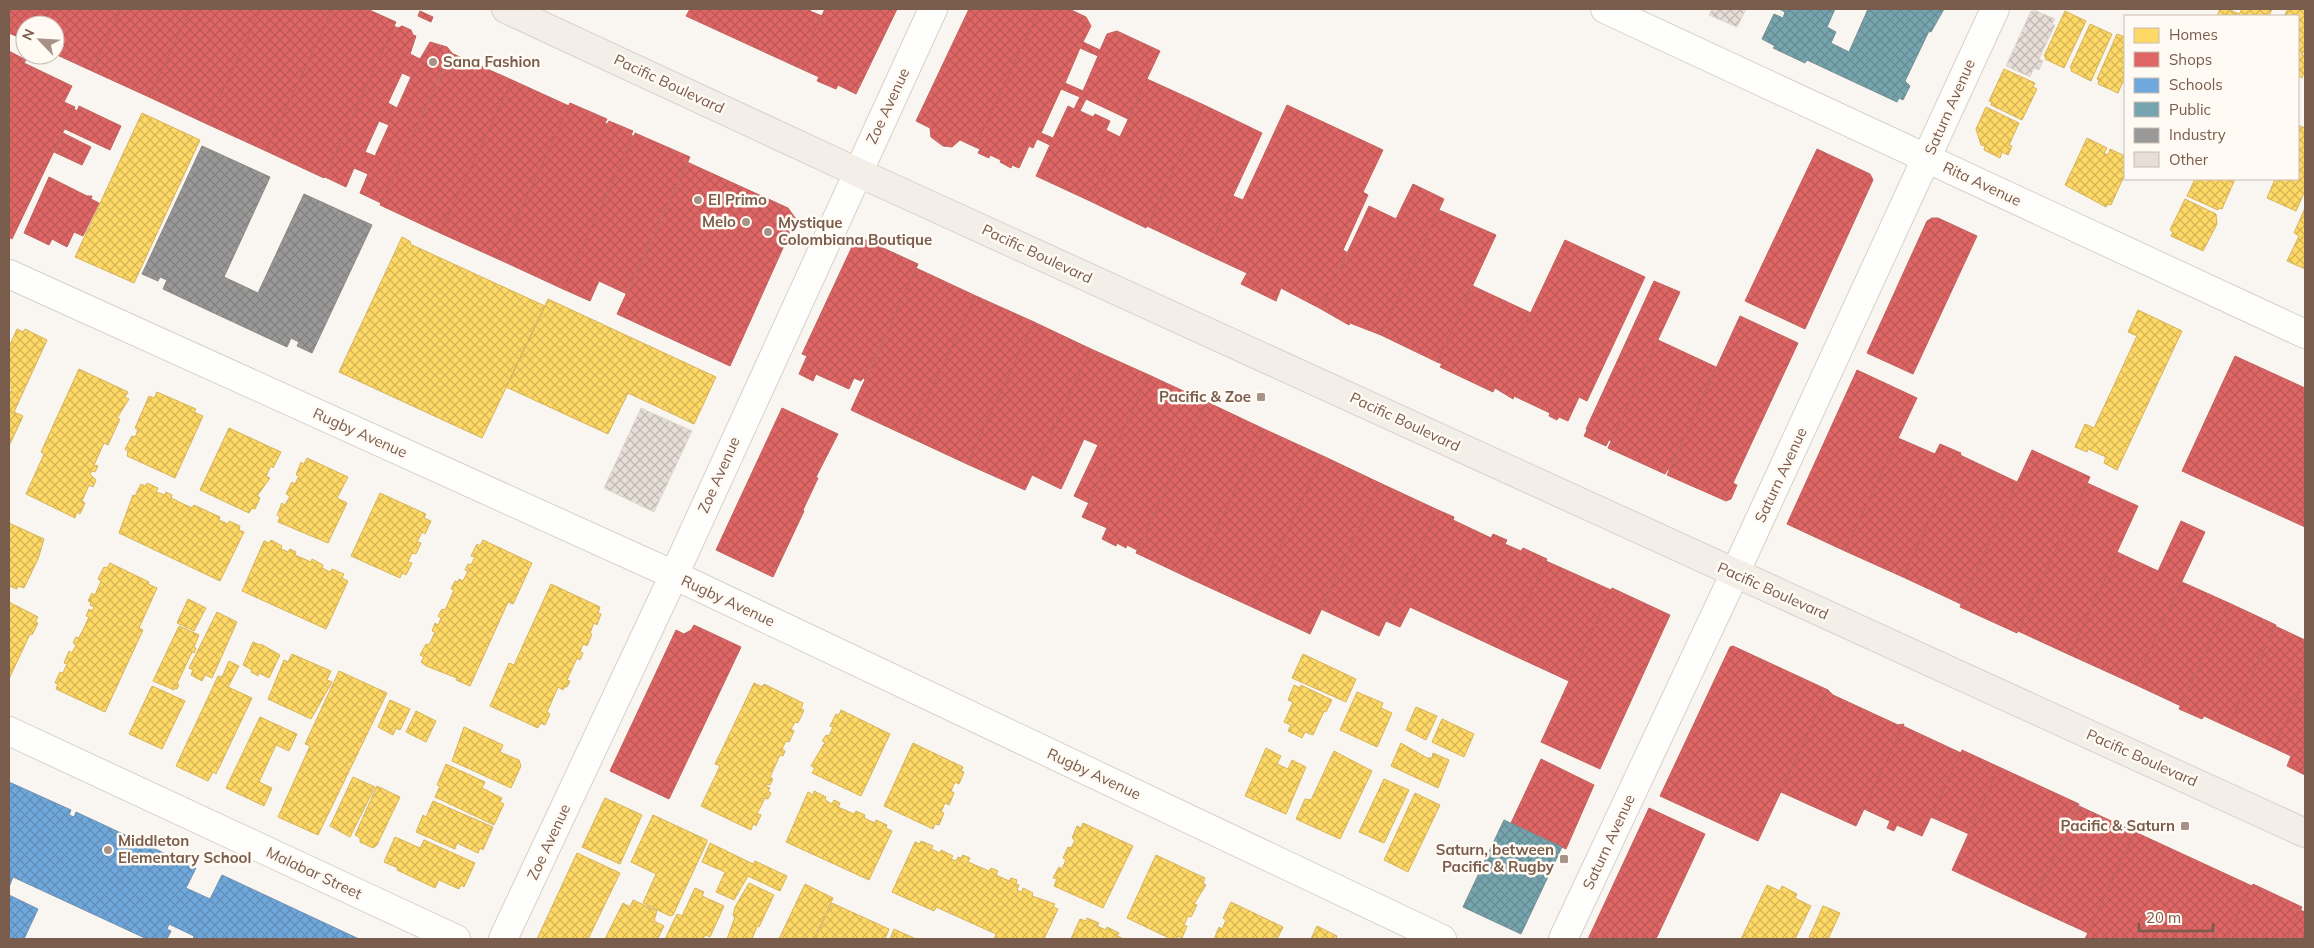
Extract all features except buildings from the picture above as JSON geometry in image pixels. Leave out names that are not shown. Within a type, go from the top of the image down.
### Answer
[{"type":"main road","name":"Pacific Boulevard","points":[[506,9],[857,172],[2305,833]]},
{"type":"street","name":"Zoe Avenue","points":[[503,939],[674,575],[933,9]]},
{"type":"street","name":"Rita Avenue","points":[[1605,9],[2305,334]]},
{"type":"street","name":"Saturn Avenue","points":[[1563,939],[1735,573],[1995,9]]},
{"type":"street","name":"Rugby Avenue","points":[[9,274],[674,575],[1442,939]]},
{"type":"street","name":"Malabar Street","points":[[9,731],[456,939]]},
{"type":"place","name":"Sana Fashion","points":[[433,62]]},
{"type":"place","name":"El Primo","points":[[698,200]]},
{"type":"place","name":"Melo","points":[[746,222]]},
{"type":"place","name":"Mystique Colombiana Boutique","points":[[768,232]]},
{"type":"place","name":"Pacific & Zoe","points":[[1261,397]]},
{"type":"place","name":"Pacific & Saturn","points":[[2185,826]]},
{"type":"place","name":"Middleton Elementary School","points":[[108,850]]},
{"type":"place","name":"Saturn, between Pacific & Rugby","points":[[1564,859]]}]
